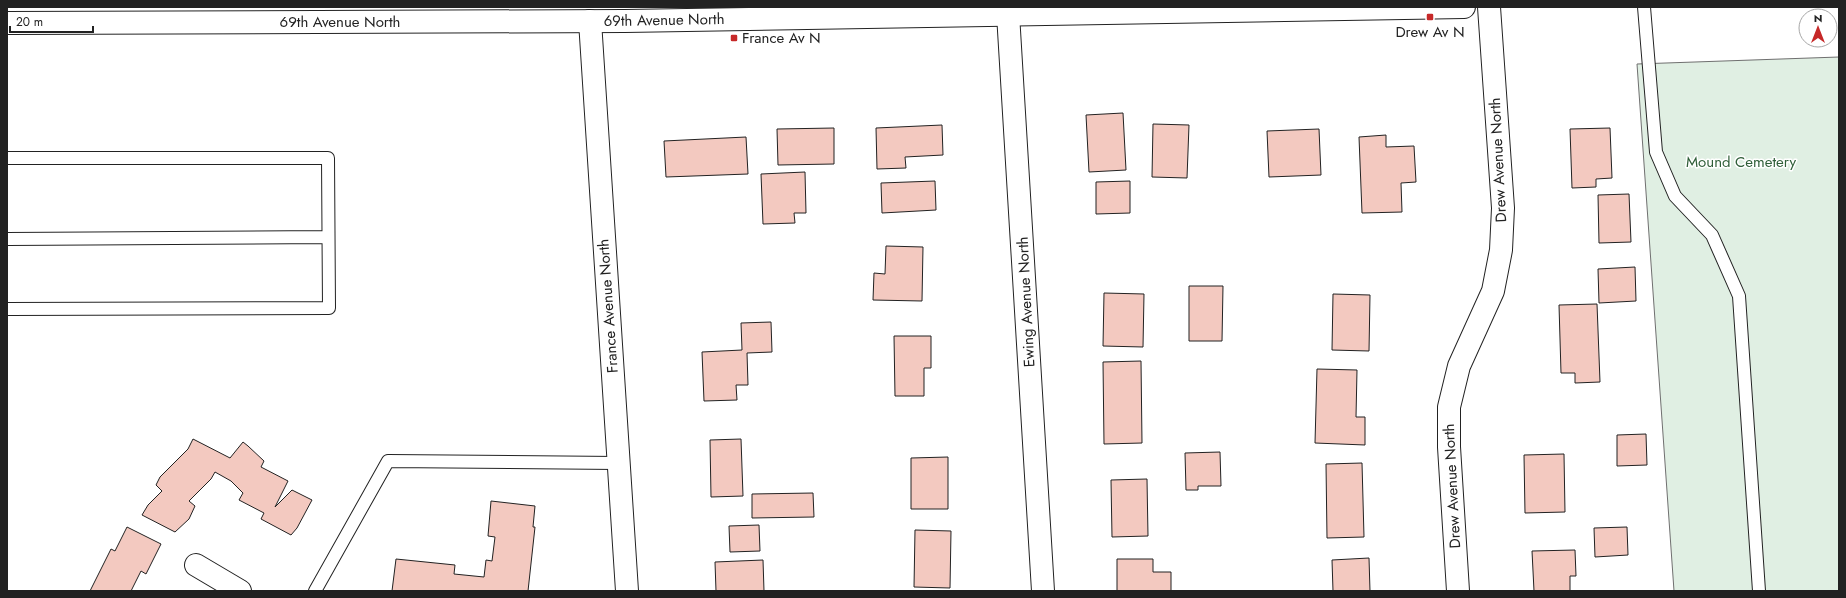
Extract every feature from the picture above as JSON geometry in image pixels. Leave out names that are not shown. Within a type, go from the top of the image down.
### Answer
[{"type":"street","name":"69th Avenue North","points":[[7,23],[590,14],[1008,14],[1464,7]]},
{"type":"street","name":"Drew Avenue North","points":[[1458,591],[1448,447],[1448,407],[1459,366],[1493,291],[1501,250],[1503,208],[1489,7]]},
{"type":"street","name":"France Avenue North","points":[[590,14],[627,591]]},
{"type":"street","name":"Ewing Avenue North","points":[[1008,14],[1043,591]]},
{"type":"street","points":[[196,565],[240,591]]},
{"type":"lane","points":[[1644,7],[1656,152],[1675,196],[1712,235],[1739,296],[1759,591]]},
{"type":"lane","points":[[7,158],[328,158],[329,308],[7,308]]},
{"type":"lane","points":[[7,239],[328,237]]},
{"type":"lane","points":[[315,591],[388,461],[618,463]]},
{"type":"green space","name":"Mound Cemetery","points":[[1839,57],[1839,591],[1674,591],[1637,64]]},
{"type":"building","points":[[1123,113],[1126,170],[1089,172],[1086,115]]},
{"type":"building","points":[[1153,124],[1189,125],[1187,178],[1152,177]]},
{"type":"building","points":[[942,125],[943,155],[905,157],[906,168],[877,169],[876,128]]},
{"type":"building","points":[[834,128],[834,164],[778,165],[777,129]]},
{"type":"building","points":[[1610,128],[1612,178],[1596,179],[1596,187],[1572,188],[1570,129]]},
{"type":"building","points":[[1319,129],[1321,175],[1269,177],[1267,131]]},
{"type":"building","points":[[1386,135],[1386,147],[1414,146],[1416,182],[1401,183],[1402,212],[1362,213],[1359,137]]},
{"type":"building","points":[[746,137],[748,174],[666,177],[664,141]]},
{"type":"building","points":[[805,172],[806,213],[794,213],[795,223],[763,224],[761,174]]},
{"type":"building","points":[[935,181],[936,210],[882,213],[881,183]]},
{"type":"building","points":[[1130,181],[1130,213],[1096,214],[1096,182]]},
{"type":"building","points":[[1629,194],[1631,242],[1599,243],[1598,195]]},
{"type":"building","points":[[886,246],[923,247],[922,301],[873,300],[874,273],[885,274]]},
{"type":"building","points":[[1635,267],[1636,301],[1599,303],[1598,269]]},
{"type":"building","points":[[1189,286],[1223,286],[1222,341],[1189,341]]},
{"type":"building","points":[[1104,293],[1144,294],[1143,347],[1103,346]]},
{"type":"building","points":[[1333,294],[1370,295],[1369,351],[1332,350]]},
{"type":"building","points":[[1597,304],[1600,382],[1575,383],[1575,373],[1561,373],[1559,305]]},
{"type":"building","points":[[771,322],[772,352],[747,353],[748,385],[736,385],[737,400],[704,401],[702,352],[742,350],[741,323]]},
{"type":"building","points":[[894,336],[931,336],[931,368],[924,368],[924,396],[895,396]]},
{"type":"building","points":[[1141,361],[1142,443],[1104,444],[1103,362]]},
{"type":"building","points":[[1317,369],[1357,370],[1356,417],[1365,417],[1365,445],[1315,443]]},
{"type":"building","points":[[1646,434],[1647,465],[1617,466],[1617,435]]},
{"type":"building","points":[[193,439],[230,458],[243,442],[248,446],[264,461],[261,467],[288,481],[275,507],[292,490],[312,500],[297,528],[291,535],[261,519],[264,513],[239,500],[243,493],[231,481],[215,472],[211,479],[189,501],[195,506],[189,519],[175,532],[142,515],[148,505],[162,491],[156,485],[160,477],[188,449]]},
{"type":"building","points":[[741,439],[743,496],[711,497],[710,440]]},
{"type":"building","points":[[1220,452],[1221,486],[1198,486],[1198,490],[1186,490],[1185,453]]},
{"type":"building","points":[[1564,454],[1565,512],[1525,513],[1524,455]]},
{"type":"building","points":[[948,457],[948,509],[911,509],[911,458]]},
{"type":"building","points":[[1362,463],[1364,537],[1327,538],[1326,464]]},
{"type":"building","points":[[1147,479],[1148,536],[1112,537],[1111,480]]},
{"type":"building","points":[[813,493],[814,517],[752,518],[752,494]]},
{"type":"building","points":[[491,501],[535,506],[533,527],[535,527],[528,591],[392,591],[396,559],[455,565],[454,574],[484,577],[486,560],[492,561],[495,537],[488,536]]},
{"type":"building","points":[[759,525],[760,551],[730,552],[729,526]]},
{"type":"building","points":[[127,527],[161,544],[146,574],[141,571],[131,591],[90,591],[111,549],[115,551]]},
{"type":"building","points":[[1627,527],[1628,555],[1595,557],[1594,528]]},
{"type":"building","points":[[915,530],[951,531],[950,588],[914,587]]},
{"type":"building","points":[[1575,550],[1576,576],[1570,576],[1570,591],[1534,591],[1532,551]]},
{"type":"building","points":[[1369,558],[1370,591],[1333,591],[1332,560]]},
{"type":"building","points":[[1117,559],[1153,559],[1153,572],[1171,572],[1171,591],[1117,591]]},
{"type":"building","points":[[763,560],[764,591],[716,591],[715,562]]},
{"type":"place","name":"Drew Av N","points":[[1430,17]]},
{"type":"place","name":"France Av N","points":[[734,38]]}]
